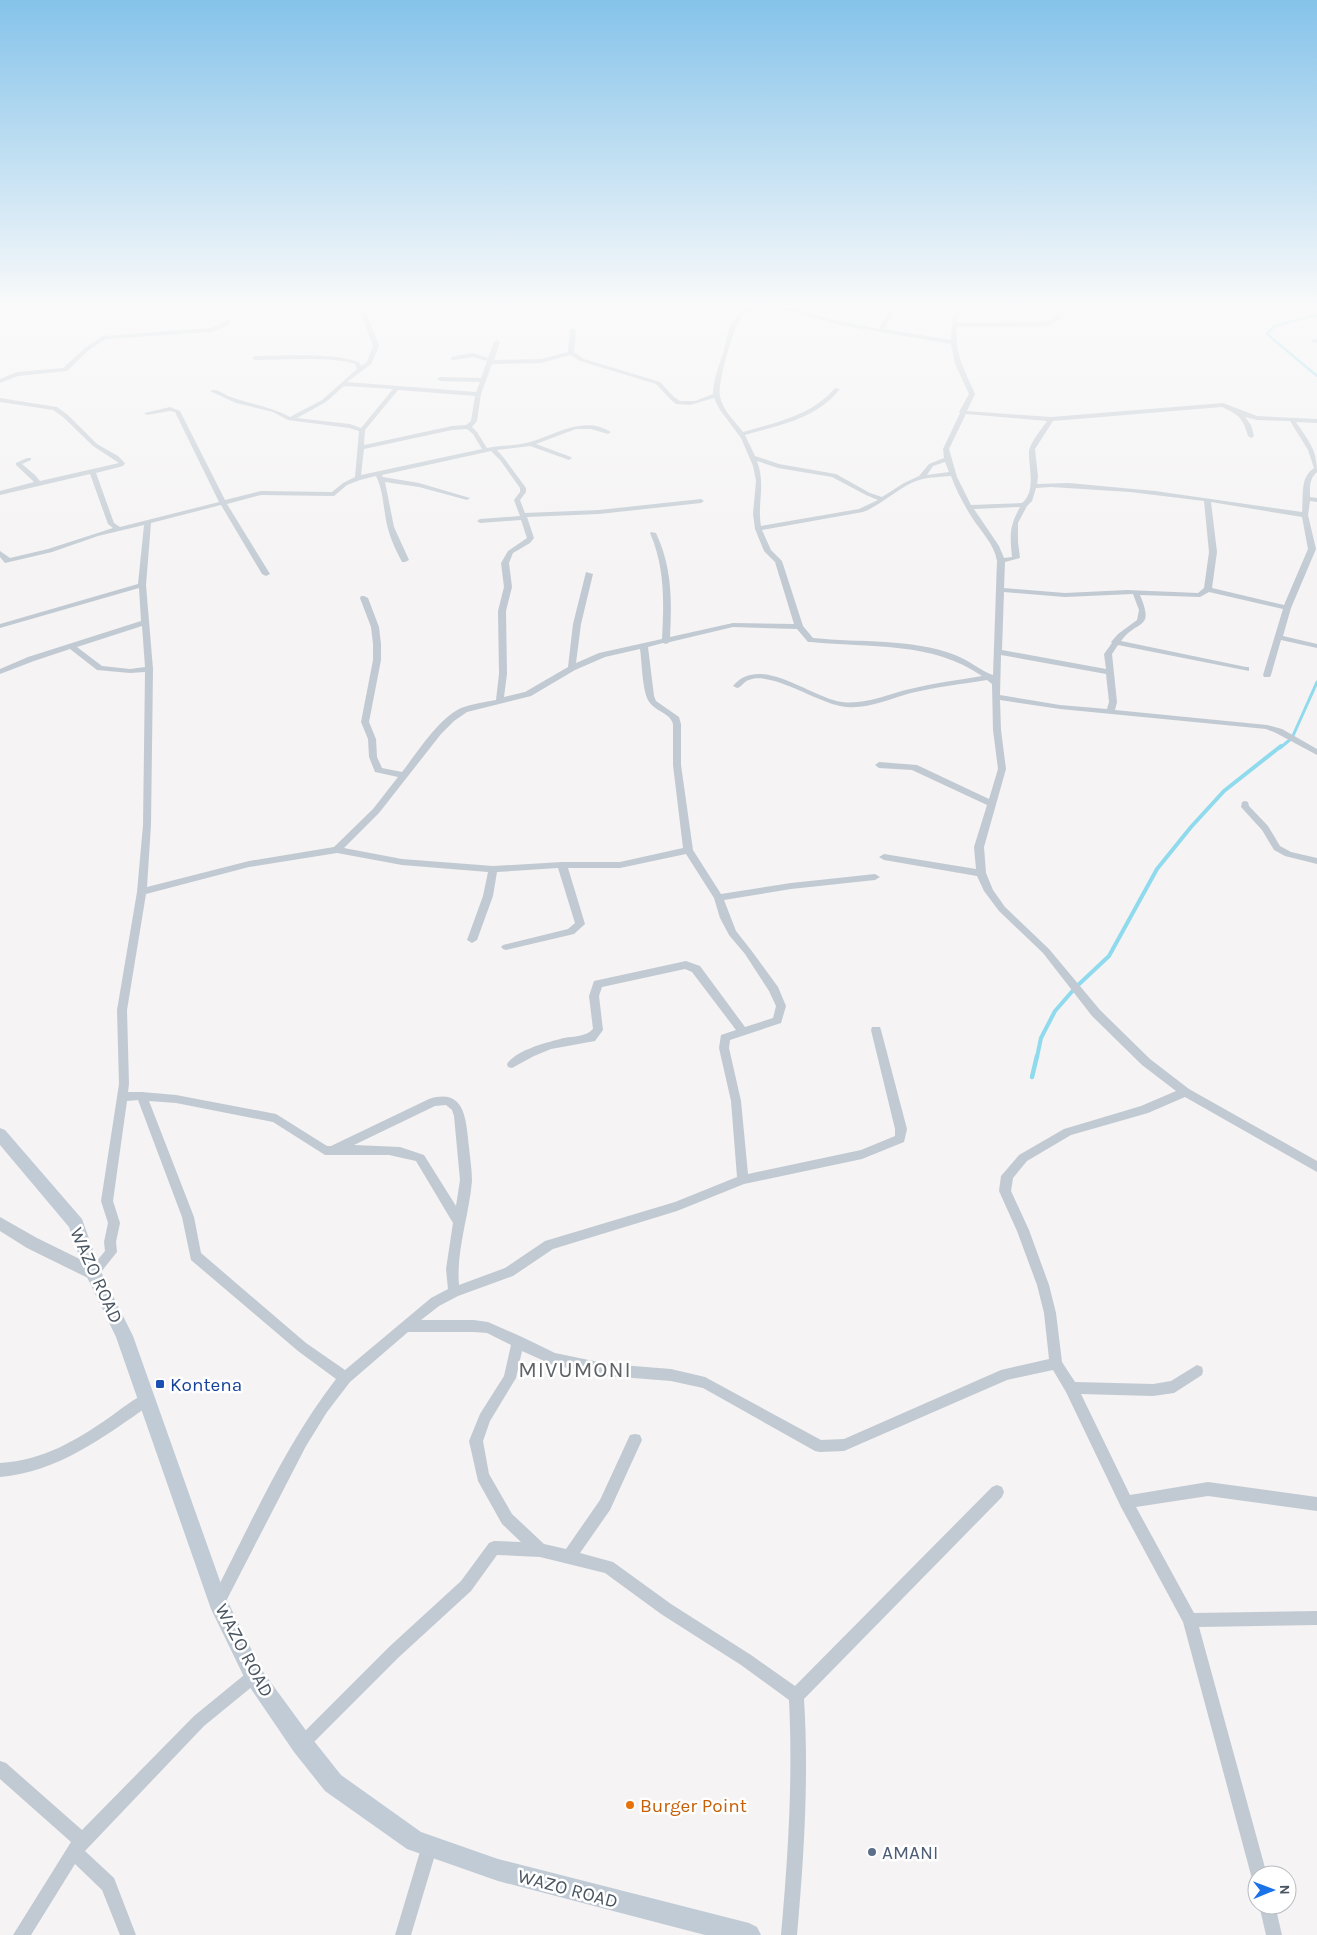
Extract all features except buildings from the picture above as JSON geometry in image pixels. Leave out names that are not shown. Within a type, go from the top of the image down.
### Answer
[{"type":"main road","name":"WAZO ROAD","points":[[0,1134],[76,1224],[93,1273],[124,1336],[218,1602],[254,1676],[302,1744],[333,1782],[415,1841],[498,1870],[713,1930],[748,1935]]},
{"type":"street","points":[[225,396],[238,402],[275,411],[290,419],[350,426],[362,430]]},
{"type":"street","points":[[290,419],[330,396]]},
{"type":"street","points":[[358,478],[362,430],[390,396]]},
{"type":"street","points":[[360,448],[452,428],[468,427],[474,421],[478,396]]},
{"type":"street","points":[[671,396],[674,400],[686,403],[712,396]]},
{"type":"street","points":[[717,396],[718,401],[742,434],[753,457],[760,483],[757,507],[758,528],[771,557],[778,561],[800,627],[811,640],[924,648],[967,661],[994,680]]},
{"type":"street","points":[[742,434],[780,424],[820,407],[832,396]]},
{"type":"street","points":[[971,396],[946,449],[946,459],[969,507],[999,552],[1001,561],[998,652],[994,680],[1002,769],[979,847],[981,873],[989,891],[1002,909],[1046,951],[1102,1020],[1146,1062],[1185,1092],[1317,1167]]},
{"type":"street","points":[[0,400],[55,408],[62,412],[96,446],[118,458],[122,463],[116,467],[93,473],[0,493]]},
{"type":"street","points":[[962,412],[1051,419],[1223,405],[1240,414],[1260,419],[1317,421]]},
{"type":"street","points":[[147,414],[170,409],[177,411],[226,509],[266,574]]},
{"type":"street","points":[[1240,414],[1248,425],[1250,436]]},
{"type":"street","points":[[1001,561],[1016,558],[1014,542],[1015,524],[1024,505],[1029,501],[1035,476],[1032,449],[1051,419]]},
{"type":"street","points":[[1267,675],[1287,608],[1312,549],[1305,515],[1307,499],[1306,478],[1317,468],[1311,450],[1292,420]]},
{"type":"street","points":[[468,427],[489,450],[502,459],[523,488],[523,492],[517,500],[531,538],[528,542],[510,552],[506,563],[508,587],[502,611],[503,674],[500,700]]},
{"type":"street","points":[[0,553],[8,561],[18,560],[119,529],[262,493],[334,494],[345,484],[358,478],[380,477],[489,450],[530,444],[575,427],[591,427],[608,432]]},
{"type":"street","points":[[530,444],[568,458]]},
{"type":"street","points":[[753,457],[778,466],[834,475],[868,494],[882,498]]},
{"type":"street","points":[[29,459],[18,464],[33,476],[39,484]]},
{"type":"street","points":[[758,528],[847,515],[871,507],[882,498],[921,477],[931,465],[946,459]]},
{"type":"street","points":[[93,473],[111,524],[119,529]]},
{"type":"street","points":[[921,477],[954,474]]},
{"type":"street","points":[[380,477],[467,498]]},
{"type":"street","points":[[380,477],[385,485],[391,525],[405,560]]},
{"type":"street","points":[[1033,487],[1078,486],[1152,492],[1305,515]]},
{"type":"street","points":[[1307,499],[1317,500]]},
{"type":"street","points":[[1000,590],[1065,595],[1114,592],[1200,595],[1208,589],[1213,552],[1207,500]]},
{"type":"street","points":[[480,521],[701,502]]},
{"type":"street","points":[[969,507],[1024,505]]},
{"type":"street","points":[[0,1223],[32,1243],[93,1273],[111,1252],[110,1242],[114,1223],[107,1201],[124,1084],[122,1010],[142,892],[147,825],[150,669],[142,585],[148,522]]},
{"type":"street","points":[[653,533],[661,548],[669,585],[666,642]]},
{"type":"street","points":[[572,668],[577,624],[589,574]]},
{"type":"street","points":[[0,626],[142,585]]},
{"type":"street","points":[[1208,589],[1287,608]]},
{"type":"street","points":[[1111,711],[1113,702],[1108,672],[1108,654],[1115,642],[1141,620],[1143,610],[1136,593]]},
{"type":"street","points":[[364,598],[375,627],[377,644],[377,660],[365,722],[372,739],[373,757],[378,770],[404,775]]},
{"type":"street","points":[[0,672],[32,659],[145,622]]},
{"type":"street","points":[[337,850],[376,811],[438,732],[451,719],[464,710],[528,694],[572,668],[602,655],[666,642],[707,630],[733,625],[763,624],[800,627]]},
{"type":"street","points":[[1279,637],[1317,646]]},
{"type":"street","points":[[1115,642],[1246,669]]},
{"type":"street","points":[[71,646],[100,668],[130,671],[150,669]]},
{"type":"street","points":[[644,646],[650,696],[653,702],[675,717],[677,724],[677,765],[688,850],[719,898],[732,933],[748,952],[774,990],[781,1006],[778,1020],[725,1038],[724,1048],[736,1101],[743,1180]]},
{"type":"street","points":[[998,652],[1108,672]]},
{"type":"street","points":[[737,686],[741,679],[748,675],[760,675],[832,702],[851,704],[918,689],[994,680]]},
{"type":"street","points":[[996,696],[1060,707],[1267,727],[1279,730],[1317,752]]},
{"type":"street","points":[[879,765],[914,767],[992,804]]},
{"type":"street","points":[[1245,804],[1244,807],[1248,813],[1265,828],[1277,848],[1288,854],[1317,861]]},
{"type":"street","points":[[142,892],[249,864],[337,850],[402,862],[493,869],[562,865],[620,865],[688,850]]},
{"type":"street","points":[[884,857],[981,873]]},
{"type":"street","points":[[506,947],[571,932],[578,927],[580,924],[575,903],[562,865]]},
{"type":"street","points":[[472,940],[488,896],[493,869]]},
{"type":"street","points":[[719,898],[791,886],[875,876]]},
{"type":"street","points":[[512,1064],[529,1053],[573,1040],[591,1038],[598,1030],[594,996],[598,984],[686,965],[696,969],[742,1031]]},
{"type":"street","points":[[218,1602],[301,1441],[322,1408],[344,1378],[435,1302],[454,1292],[509,1272],[549,1245],[677,1206],[743,1180],[862,1154],[900,1139],[901,1129],[876,1030]]},
{"type":"street","points":[[1185,1092],[1144,1110],[1068,1132],[1023,1158],[1007,1176],[1005,1191],[1023,1230],[1043,1285],[1050,1313],[1056,1363],[1126,1502],[1190,1620],[1257,1865]]},
{"type":"street","points":[[122,1097],[142,1096],[208,1104],[276,1118],[325,1150],[386,1150],[409,1153],[420,1158],[458,1220]]},
{"type":"street","points":[[142,1096],[188,1217],[195,1256],[302,1347],[344,1378]]},
{"type":"street","points":[[336,1150],[340,1146],[433,1102],[446,1100],[452,1102],[457,1108],[460,1116],[466,1170],[466,1190],[458,1220],[452,1269],[454,1292]]},
{"type":"street","points":[[404,1326],[474,1326],[488,1328],[553,1359],[608,1370],[671,1375],[704,1383],[820,1446],[844,1445],[1006,1374],[1056,1363]]},
{"type":"street","points":[[518,1341],[510,1378],[485,1418],[476,1441],[484,1476],[506,1519],[540,1550]]},
{"type":"street","points":[[1070,1388],[1153,1390],[1174,1387],[1198,1371]]},
{"type":"street","points":[[0,1470],[36,1466],[89,1438],[146,1400]]},
{"type":"street","points":[[570,1556],[605,1506],[635,1440]]},
{"type":"street","points":[[1126,1502],[1208,1489],[1317,1504]]},
{"type":"street","points":[[789,1935],[795,1868],[798,1750],[796,1696],[997,1492]]},
{"type":"street","points":[[302,1744],[394,1652],[466,1586],[494,1548],[540,1550],[608,1567],[666,1609],[746,1660],[796,1696]]},
{"type":"street","points":[[1190,1620],[1317,1618]]},
{"type":"street","points":[[21,1935],[77,1846],[199,1721],[254,1676]]},
{"type":"street","points":[[0,1769],[77,1846],[108,1884],[128,1935]]},
{"type":"street","points":[[403,1935],[430,1846]]},
{"type":"street","points":[[1269,1915],[1274,1935]]},
{"type":"waterway","points":[[1280,748],[1292,738],[1317,682]]},
{"type":"waterway","points":[[1037,1057],[1041,1038],[1055,1011],[1076,987],[1109,956],[1157,869],[1191,827],[1224,791],[1281,746]]},
{"type":"waterway","points":[[1032,1077],[1037,1056]]},
{"type":"place","name":"Kontena","points":[[160,1384]]},
{"type":"place","name":"Burger Point","points":[[630,1805]]},
{"type":"place","name":"AMANI","points":[[872,1852]]},
{"type":"district","name":"MIVUMONI","points":[[575,1369]]}]
